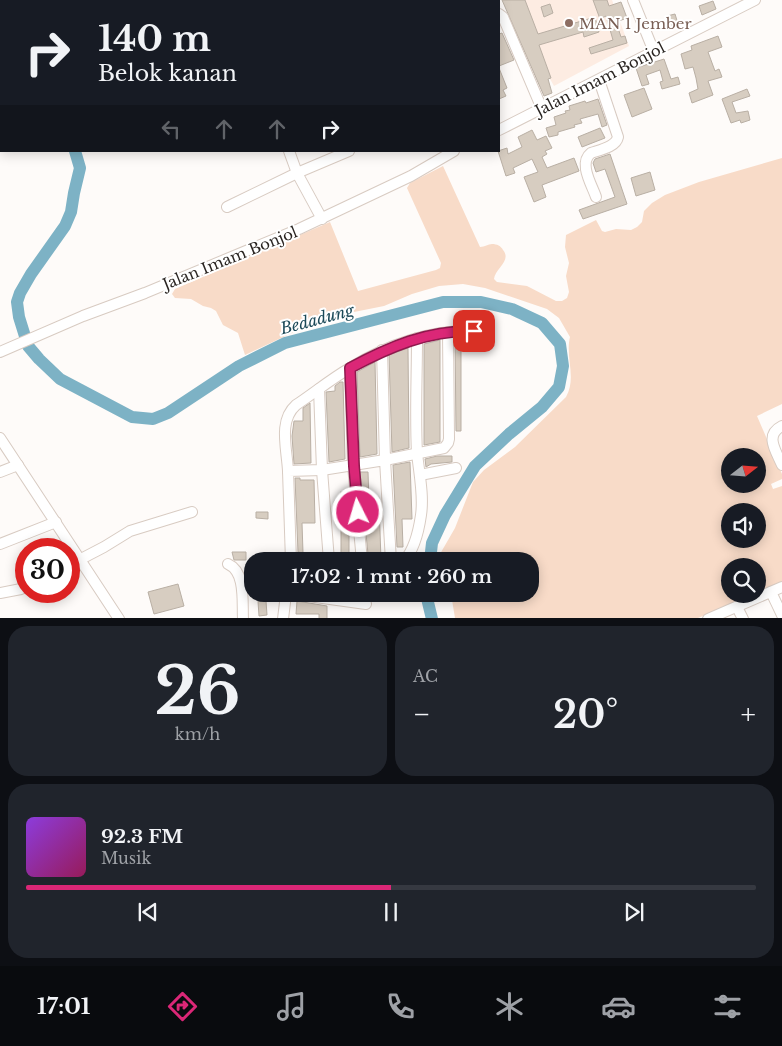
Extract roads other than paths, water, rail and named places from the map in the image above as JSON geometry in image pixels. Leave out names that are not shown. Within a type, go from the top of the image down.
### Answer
[{"type":"street","points":[[633,0],[654,52]]},
{"type":"street","name":"Jalan Imam Bonjol","points":[[500,130],[755,0]]},
{"type":"street","points":[[500,15],[503,17],[542,109]]},
{"type":"street","points":[[596,197],[586,169],[586,160],[591,154],[614,144],[618,137],[599,80]]},
{"type":"street","points":[[289,152],[297,173],[322,219]]},
{"type":"street","points":[[227,207],[346,152]]},
{"type":"street","name":"Jalan Imam Bonjol","points":[[0,352],[83,316],[245,252],[322,219],[411,176],[451,152]]},
{"type":"street","points":[[291,552],[285,425],[287,417],[296,405],[350,368],[382,350],[417,338],[448,332],[474,331]]},
{"type":"street","points":[[288,471],[322,470],[354,466],[444,448],[448,443],[448,332]]},
{"type":"street","points":[[410,552],[421,514],[420,475],[417,454],[417,338]]},
{"type":"street","points":[[382,350],[385,460],[390,552]]},
{"type":"street","points":[[350,368],[354,466],[361,552]]},
{"type":"street","points":[[319,390],[322,470],[328,552]]},
{"type":"street","points":[[782,426],[774,430],[772,440],[782,465]]},
{"type":"street","points":[[0,438],[119,618]]},
{"type":"street","points":[[0,472],[18,465]]},
{"type":"street","points":[[420,475],[456,468]]},
{"type":"street","points":[[81,559],[130,530],[192,512]]},
{"type":"street","points":[[0,544],[56,522]]},
{"type":"street","points":[[228,564],[233,566],[240,578],[243,618]]},
{"type":"street","points":[[708,618],[782,587]]},
{"type":"street","points":[[0,593],[15,590]]},
{"type":"street","points":[[771,592],[782,615]]},
{"type":"street","points":[[283,618],[285,602]]},
{"type":"street","points":[[352,602],[366,604]]},
{"type":"street","points":[[737,607],[743,618]]},
{"type":"waterway","name":"Bedadung","points":[[75,152],[80,168],[71,212],[65,226],[20,293],[17,302],[19,317],[28,346],[60,379],[132,417],[153,419],[168,413],[239,366],[285,343],[443,302],[481,302],[512,309],[542,323],[560,344],[563,366],[559,387],[542,407],[509,434],[475,466],[445,515],[432,543],[431,552]]},
{"type":"waterway","name":"Bedadung","points":[[428,602],[432,618]]},
{"type":"place","name":"MAN 1 Jember","points":[[569,23]]}]
